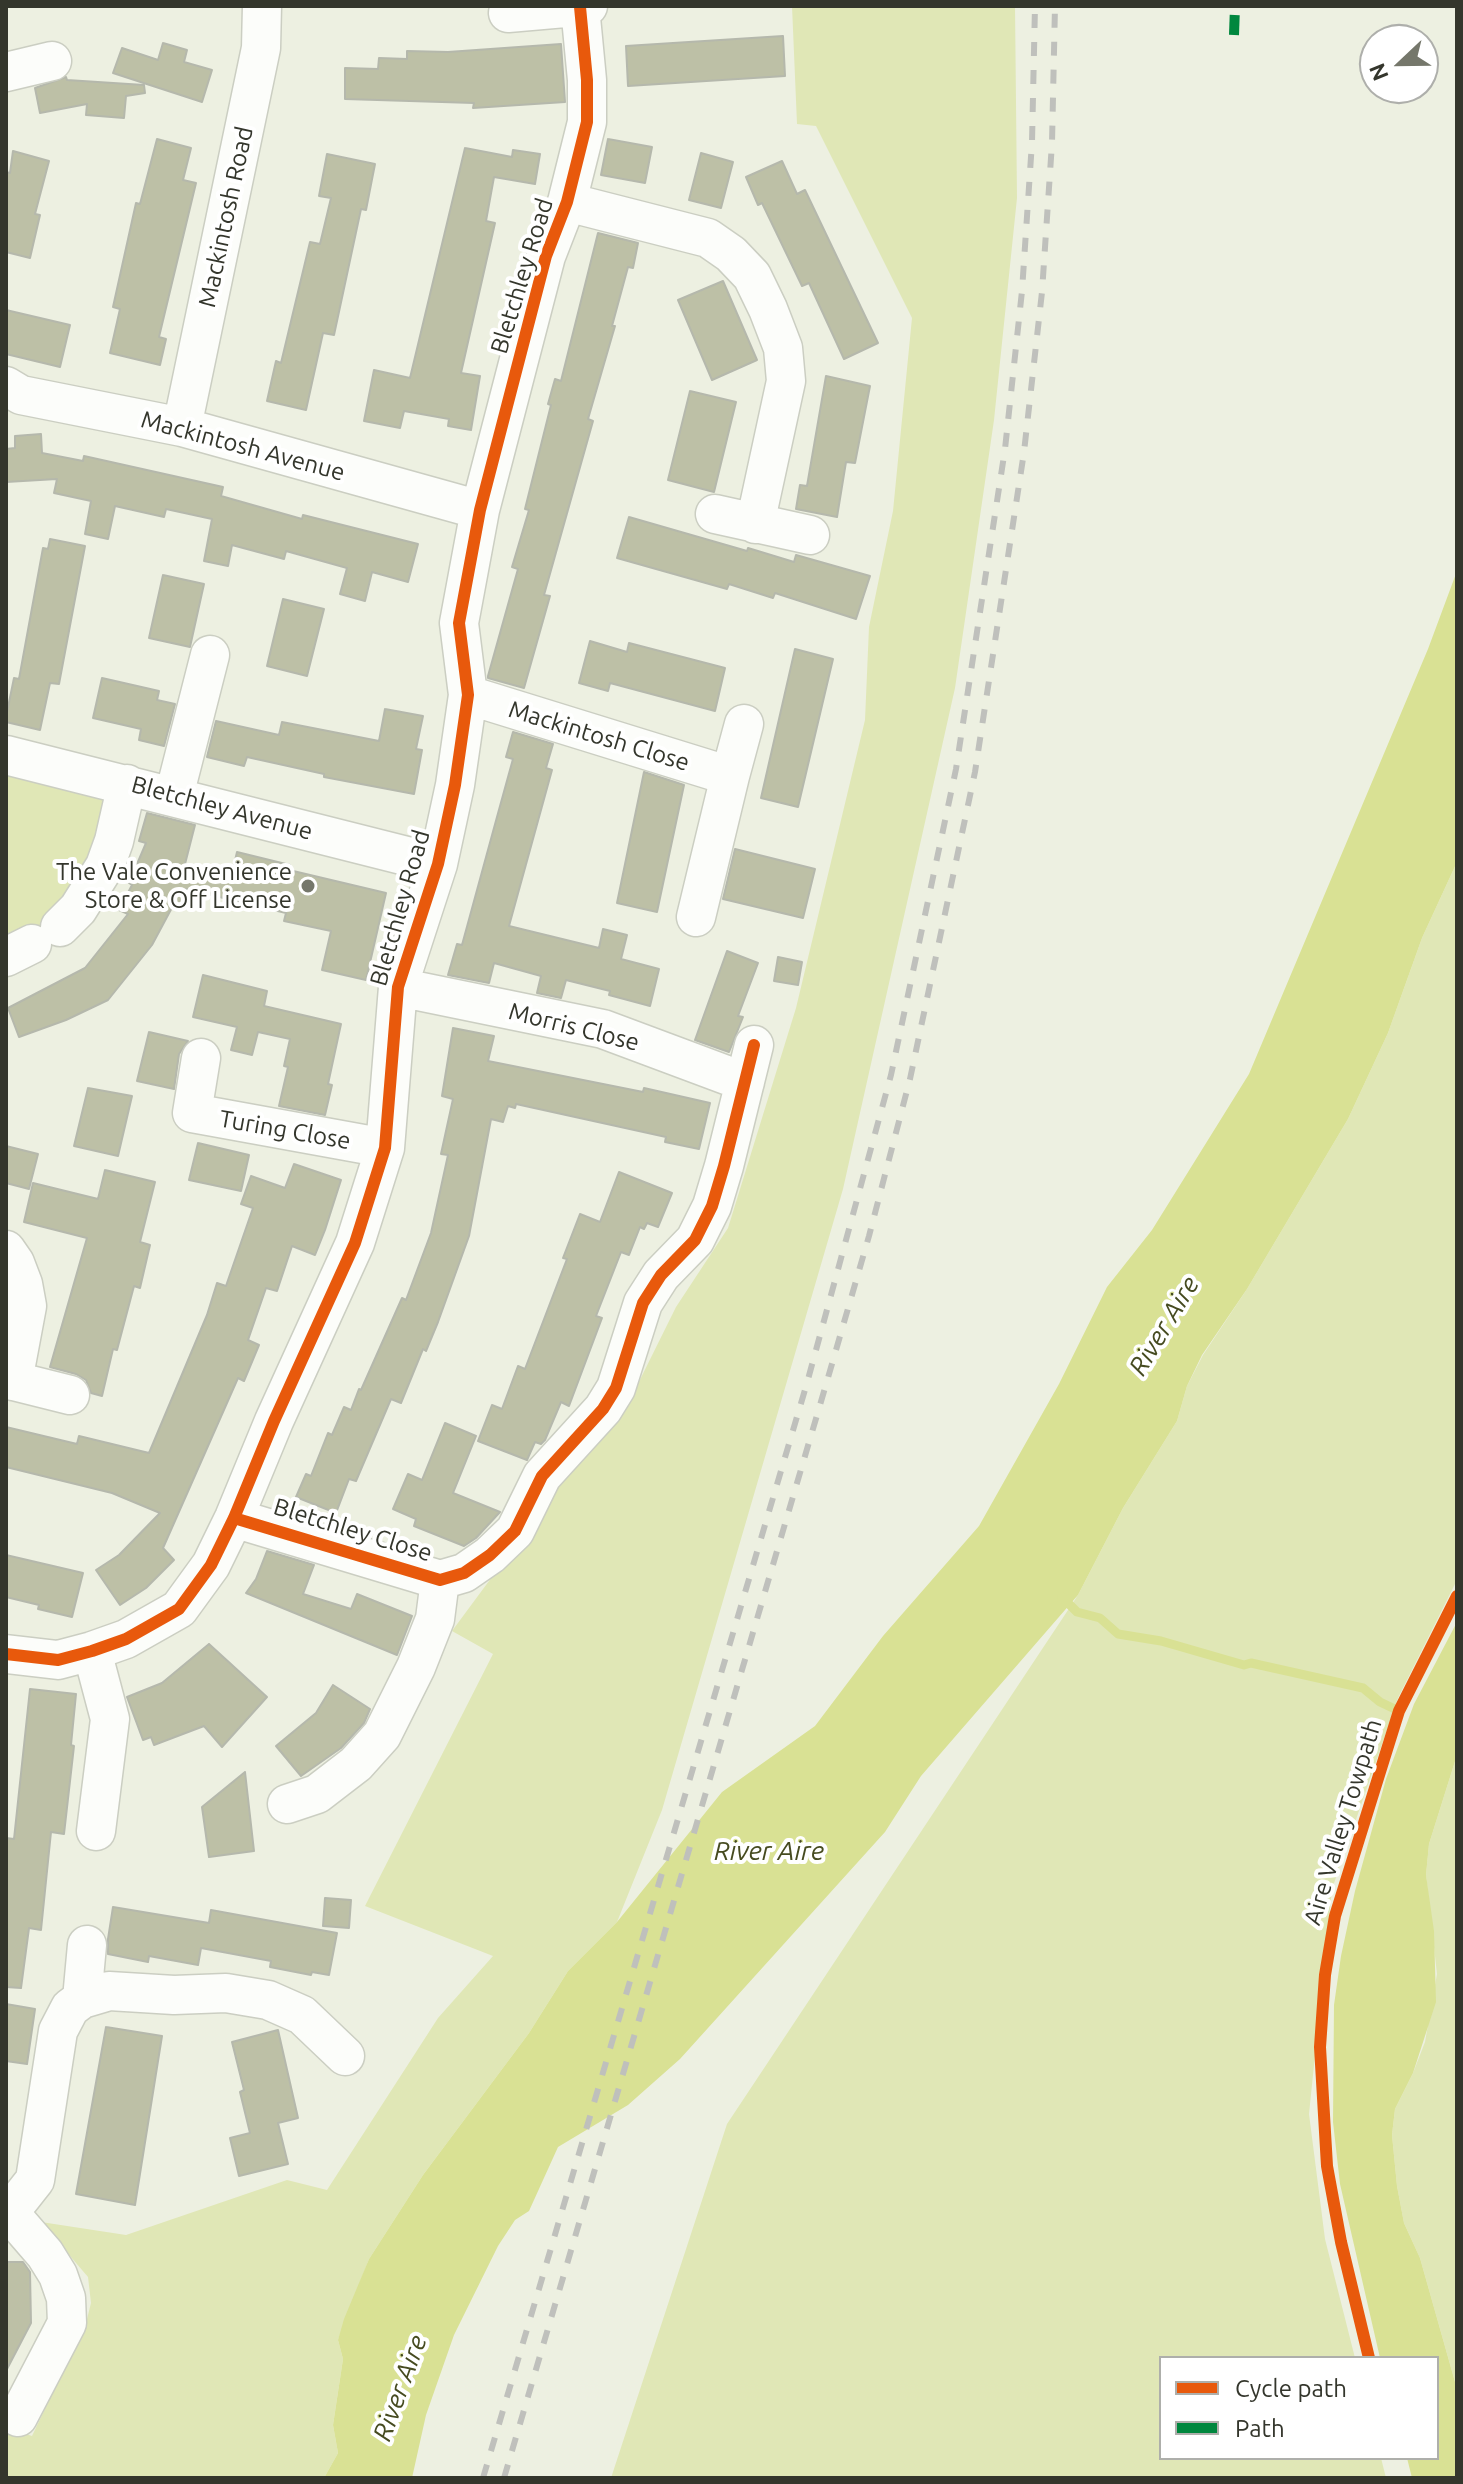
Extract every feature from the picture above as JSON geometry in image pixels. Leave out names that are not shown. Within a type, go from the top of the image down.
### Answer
[{"type":"street","name":"Mackintosh Road","points":[[182,427],[261,48],[262,6]]},
{"type":"street","points":[[508,13],[588,6]]},
{"type":"street","name":"Bletchley Road","points":[[6,1654],[58,1660],[126,1639],[179,1609],[211,1565],[234,1518],[274,1421],[355,1243],[385,1148],[398,987],[438,864],[455,785],[468,695],[459,623],[480,510],[546,256],[567,202],[587,122],[587,80],[580,7]]},
{"type":"street","points":[[6,72],[52,61]]},
{"type":"street","points":[[567,202],[708,238],[731,254],[752,276],[783,348],[786,381],[755,524]]},
{"type":"street","name":"Mackintosh Avenue","points":[[6,386],[21,395],[182,427],[480,510]]},
{"type":"street","points":[[715,514],[810,535]]},
{"type":"street","points":[[174,796],[210,655]]},
{"type":"street","name":"Mackintosh Close","points":[[468,695],[730,776]]},
{"type":"street","points":[[696,917],[744,724]]},
{"type":"street","name":"Bletchley Avenue","points":[[6,755],[438,864]]},
{"type":"street","points":[[33,943],[78,909],[105,866],[127,784]]},
{"type":"street","name":"Morris Close","points":[[398,987],[603,1029],[745,1082]]},
{"type":"street","name":"Bletchley Close","points":[[234,1518],[440,1580],[464,1573],[490,1555],[515,1531],[542,1476],[603,1409],[616,1388],[643,1303],[661,1275],[695,1240],[712,1206],[754,1045]]},
{"type":"street","name":"Turing Close","points":[[201,1058],[192,1113],[385,1148]]},
{"type":"street","points":[[6,1250],[23,1284],[27,1306],[10,1380],[70,1395]]},
{"type":"street","name":"Bletchley Close","points":[[287,1804],[317,1794],[356,1764],[382,1735],[416,1667],[435,1619],[440,1580]]},
{"type":"street","points":[[92,1651],[110,1719],[96,1831]]},
{"type":"street","points":[[82,1999],[87,1945]]},
{"type":"street","points":[[18,2417],[67,2323],[67,2311],[58,2275],[45,2254],[6,2209],[20,2199],[35,2180],[58,2031],[70,2008],[82,1999],[109,1991],[174,1995],[226,1993],[268,2000],[302,2015],[345,2056]]},
{"type":"shaded area","points":[[792,6],[1015,6],[1017,198],[994,420],[955,688],[843,1189],[662,1810],[617,1922],[568,1971],[529,2033],[423,2175],[369,2259],[338,2340],[343,2359],[333,2425],[338,2453],[324,2478],[6,2478],[6,2427],[32,2436],[86,2323],[91,2303],[88,2277],[41,2222],[126,2235],[287,2180],[327,2190],[438,2018],[493,1956],[365,1906],[493,1654],[452,1631],[557,1489],[624,1412],[676,1307],[728,1228],[796,1008],[865,720],[869,627],[893,511],[912,318],[816,126],[797,124]]},
{"type":"shaded area","points":[[6,774],[114,796],[111,819],[52,917],[33,930],[6,941]]},
{"type":"shaded area","points":[[1457,862],[1457,1580],[1398,1698],[1332,1889],[1309,2114],[1325,2239],[1354,2356],[1159,2356],[1159,2460],[1382,2460],[1386,2478],[611,2478],[727,2124],[1078,1595],[1123,1508],[1177,1421],[1187,1386],[1203,1355],[1247,1289],[1348,1119],[1388,1033],[1422,938]]},
{"type":"shaded area","points":[[1457,1755],[1457,2389],[1420,2258],[1404,2223],[1392,2135],[1395,2109],[1425,2042],[1437,1974],[1426,1875],[1429,1844]]},
{"type":"water","name":"River Aire","points":[[1457,571],[1457,862],[1422,938],[1388,1033],[1348,1119],[1247,1289],[1202,1355],[1187,1386],[1177,1421],[1123,1508],[1078,1595],[921,1776],[885,1832],[680,2059],[628,2105],[558,2147],[529,2211],[515,2220],[498,2246],[454,2335],[426,2415],[412,2478],[324,2478],[338,2453],[333,2425],[343,2359],[338,2340],[344,2319],[369,2259],[423,2175],[529,2033],[568,1971],[617,1922],[722,1792],[815,1726],[883,1636],[979,1526],[1059,1384],[1107,1287],[1152,1230],[1249,1074],[1428,649]]},
{"type":"water","points":[[1457,1622],[1457,1755],[1429,1844],[1426,1875],[1434,1931],[1436,2002],[1413,2073],[1395,2109],[1392,2135],[1404,2223],[1420,2258],[1457,2389],[1457,2478],[1412,2478],[1408,2460],[1439,2460],[1439,2356],[1380,2356],[1340,2184],[1333,2122],[1334,2005],[1341,1956],[1355,1891],[1386,1779],[1414,1704]]},
{"type":"building","points":[[783,36],[785,76],[628,86],[626,46]]},
{"type":"building","points":[[163,43],[187,50],[184,62],[212,70],[202,102],[113,73],[122,48],[158,60]]},
{"type":"building","points":[[561,44],[565,102],[473,108],[474,103],[345,99],[345,68],[378,69],[379,58],[407,59],[407,51],[448,52]]},
{"type":"building","points":[[66,77],[67,80],[144,85],[145,93],[126,96],[124,118],[86,115],[87,104],[40,113],[35,88]]},
{"type":"building","points":[[157,139],[191,148],[183,180],[196,183],[159,337],[166,339],[160,365],[110,353],[120,309],[113,307],[136,203],[140,204]]},
{"type":"building","points":[[608,139],[652,147],[645,183],[601,175]]},
{"type":"building","points":[[465,148],[512,157],[513,150],[540,154],[535,184],[494,177],[486,221],[495,223],[461,373],[480,376],[471,430],[448,426],[449,419],[404,411],[400,428],[364,421],[374,370],[410,378]]},
{"type":"building","points":[[13,151],[49,161],[35,214],[40,215],[30,258],[6,252],[6,172],[10,173]]},
{"type":"building","points":[[701,153],[733,162],[721,208],[689,200]]},
{"type":"building","points":[[327,154],[375,164],[366,210],[361,209],[334,335],[323,333],[306,410],[267,401],[276,361],[281,363],[310,242],[320,244],[331,198],[319,196]]},
{"type":"building","points":[[782,161],[797,194],[805,190],[878,343],[844,359],[809,283],[802,286],[746,177]]},
{"type":"building","points":[[598,233],[638,243],[633,268],[628,267],[612,326],[615,326],[588,419],[593,421],[544,595],[550,596],[524,688],[488,676],[518,569],[512,567],[529,510],[525,509],[551,405],[548,404],[555,379],[561,381]]},
{"type":"building","points":[[723,281],[757,360],[712,380],[678,300]]},
{"type":"building","points":[[6,310],[70,325],[60,367],[6,354]]},
{"type":"building","points":[[826,376],[870,386],[855,463],[846,462],[837,517],[796,509],[800,485],[807,486]]},
{"type":"building","points":[[690,391],[736,402],[714,492],[668,480]]},
{"type":"building","points":[[41,434],[42,453],[83,461],[84,456],[223,487],[221,496],[302,519],[303,515],[418,544],[408,582],[372,572],[365,601],[340,594],[347,568],[286,551],[284,559],[232,545],[228,566],[204,561],[212,519],[166,509],[164,517],[115,506],[108,539],[85,534],[91,501],[54,493],[57,479],[6,482],[6,449],[15,448],[15,436]]},
{"type":"building","points":[[629,517],[747,551],[748,548],[794,562],[796,555],[870,576],[856,619],[775,593],[773,598],[729,584],[727,589],[617,558]]},
{"type":"building","points":[[50,539],[85,546],[59,684],[50,683],[40,730],[6,722],[6,717],[14,678],[19,679],[43,548],[48,549]]},
{"type":"building","points":[[163,575],[204,584],[190,647],[149,638]]},
{"type":"building","points":[[283,599],[324,609],[307,676],[267,666]]},
{"type":"building","points":[[590,641],[627,652],[629,643],[725,668],[715,711],[610,683],[608,691],[579,683]]},
{"type":"building","points":[[795,649],[833,659],[798,807],[761,798]]},
{"type":"building","points":[[102,678],[159,691],[157,700],[175,704],[164,746],[139,740],[141,729],[93,718]]},
{"type":"building","points":[[385,709],[423,716],[416,749],[422,750],[414,794],[324,777],[324,774],[247,757],[244,766],[207,757],[216,721],[279,735],[282,722],[379,741]]},
{"type":"building","points":[[513,732],[553,744],[546,768],[552,770],[509,926],[599,948],[603,929],[627,935],[621,959],[659,969],[650,1006],[609,995],[610,991],[566,980],[561,998],[537,993],[541,976],[494,963],[489,983],[448,975],[457,944],[462,945],[513,759],[506,757]]},
{"type":"building","points":[[644,772],[684,785],[657,912],[617,903]]},
{"type":"building","points":[[147,813],[195,825],[185,864],[230,882],[237,852],[290,865],[289,870],[386,893],[366,980],[322,970],[331,931],[284,921],[286,913],[186,889],[181,904],[175,902],[152,945],[108,1000],[19,1037],[8,1008],[85,968],[128,914],[119,910],[132,885],[129,883],[146,843],[139,841]]},
{"type":"building","points":[[735,849],[815,869],[803,918],[723,899]]},
{"type":"building","points":[[727,951],[758,963],[738,1016],[743,1017],[729,1052],[695,1040]]},
{"type":"building","points":[[778,957],[802,962],[798,985],[774,981]]},
{"type":"building","points":[[203,975],[267,991],[264,1006],[341,1024],[328,1084],[332,1085],[325,1115],[279,1106],[288,1067],[284,1066],[290,1039],[258,1032],[252,1055],[231,1050],[237,1027],[193,1017]]},
{"type":"building","points":[[453,1028],[494,1036],[488,1061],[643,1092],[644,1088],[710,1103],[699,1149],[665,1142],[666,1137],[516,1104],[515,1108],[508,1106],[503,1122],[491,1119],[469,1236],[438,1322],[426,1351],[423,1349],[401,1403],[391,1399],[356,1481],[349,1479],[336,1513],[296,1497],[306,1474],[311,1476],[328,1433],[332,1435],[344,1407],[351,1410],[402,1298],[406,1300],[431,1233],[448,1155],[441,1154],[453,1099],[442,1096]]},
{"type":"building","points":[[149,1032],[188,1041],[179,1054],[174,1089],[137,1081]]},
{"type":"building","points":[[88,1088],[132,1096],[118,1156],[74,1146]]},
{"type":"building","points":[[198,1143],[249,1155],[241,1191],[189,1180]]},
{"type":"building","points":[[6,1146],[38,1154],[29,1189],[6,1183]]},
{"type":"building","points":[[294,1164],[341,1180],[325,1230],[315,1255],[292,1246],[277,1291],[266,1288],[248,1340],[259,1345],[244,1381],[238,1378],[163,1548],[174,1560],[146,1588],[120,1605],[96,1570],[119,1555],[160,1513],[112,1493],[6,1467],[6,1427],[77,1444],[79,1436],[149,1453],[207,1315],[217,1283],[226,1286],[253,1208],[241,1204],[251,1176],[285,1188]]},
{"type":"building","points":[[105,1170],[155,1182],[140,1242],[150,1245],[140,1288],[134,1286],[117,1350],[113,1349],[102,1396],[91,1393],[86,1380],[76,1374],[50,1367],[87,1238],[24,1222],[33,1183],[98,1199]]},
{"type":"building","points":[[619,1172],[672,1193],[658,1227],[647,1223],[644,1229],[640,1227],[629,1255],[621,1252],[596,1316],[602,1318],[569,1406],[561,1402],[545,1440],[541,1444],[535,1442],[527,1460],[478,1441],[492,1405],[502,1409],[518,1366],[525,1369],[567,1259],[563,1258],[580,1214],[600,1222]]},
{"type":"building","points":[[445,1423],[476,1436],[453,1493],[500,1512],[476,1538],[464,1546],[414,1526],[416,1519],[393,1509],[408,1474],[422,1480]]},
{"type":"building","points":[[267,1551],[314,1565],[303,1594],[351,1609],[357,1594],[412,1616],[397,1655],[246,1593],[256,1579]]},
{"type":"building","points":[[6,1555],[83,1573],[72,1617],[6,1597]]},
{"type":"building","points":[[209,1644],[267,1697],[222,1747],[204,1726],[154,1745],[151,1737],[143,1740],[127,1697],[162,1683]]},
{"type":"building","points":[[333,1685],[370,1709],[364,1723],[341,1748],[301,1776],[276,1746],[316,1713]]},
{"type":"building","points":[[30,1689],[76,1694],[71,1745],[74,1746],[64,1834],[51,1832],[41,1930],[29,1928],[21,1988],[6,1987],[6,1838],[14,1839]]},
{"type":"building","points":[[245,1772],[254,1851],[209,1857],[202,1807]]},
{"type":"building","points":[[325,1898],[351,1900],[349,1928],[323,1926]]},
{"type":"building","points":[[113,1907],[209,1923],[211,1910],[337,1933],[329,1975],[312,1972],[311,1975],[270,1967],[271,1961],[201,1948],[198,1965],[149,1956],[148,1962],[108,1954]]},
{"type":"building","points":[[6,2004],[35,2009],[27,2064],[6,2061]]},
{"type":"building","points":[[106,2027],[162,2036],[135,2205],[76,2194]]},
{"type":"building","points":[[278,2030],[298,2118],[278,2123],[288,2164],[239,2176],[230,2138],[250,2133],[240,2092],[244,2090],[232,2042]]},
{"type":"building","points":[[6,2262],[23,2262],[30,2272],[31,2323],[6,2371]]},
{"type":"waterway","points":[[1062,1597],[1077,1612],[1100,1618],[1118,1634],[1161,1641],[1244,1665],[1251,1663],[1363,1688],[1380,1702],[1399,1711]]},
{"type":"railway","points":[[483,2478],[807,1383],[891,1075],[956,769],[1005,449],[1022,291],[1032,142],[1035,6]]},
{"type":"railway","points":[[504,2478],[825,1388],[910,1079],[975,772],[1024,452],[1042,292],[1052,143],[1055,6]]},
{"type":"marked path","points":[[1234,35],[1235,6]]},
{"type":"cycle path","points":[[6,1654],[58,1660],[126,1639],[179,1609],[211,1565],[234,1518],[274,1421],[355,1243],[385,1148],[398,987],[438,864],[455,785],[468,695],[459,623],[480,510],[546,256],[567,202],[587,122],[587,80],[580,7]]},
{"type":"cycle path","points":[[234,1518],[440,1580],[464,1573],[490,1555],[515,1531],[542,1476],[603,1409],[616,1388],[643,1303],[661,1275],[695,1240],[712,1206],[754,1045]]},
{"type":"cycle path","name":"Aire Valley Towpath","points":[[1369,2356],[1341,2242],[1327,2166],[1320,2047],[1325,1975],[1335,1916],[1399,1711],[1457,1596]]},
{"type":"place","name":"The Vale Convenience Store & Off License","points":[[308,886]]}]
